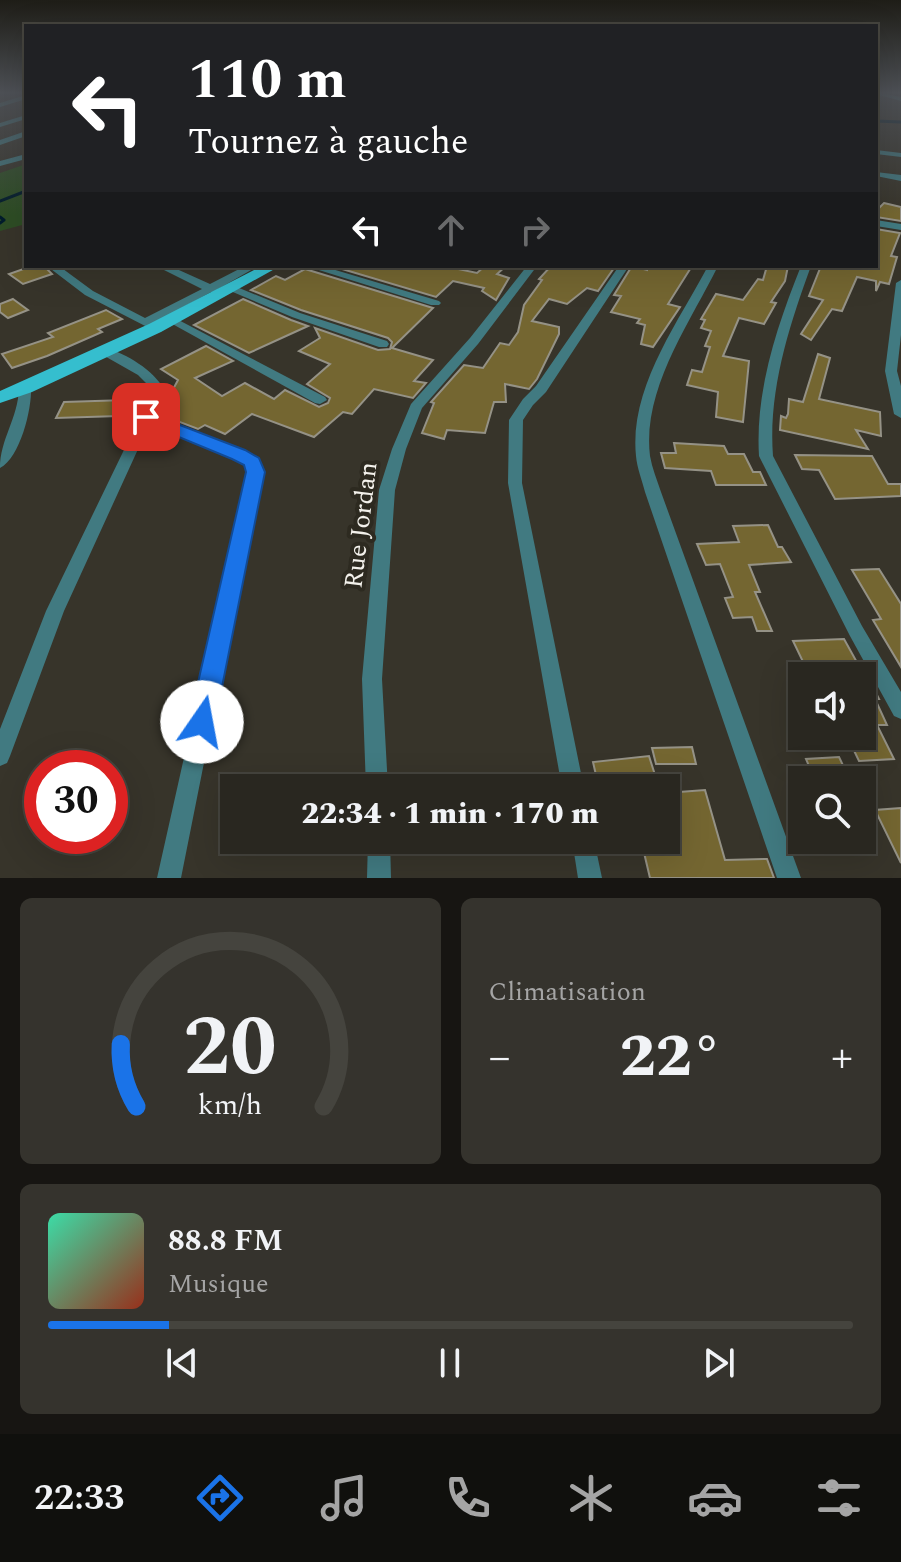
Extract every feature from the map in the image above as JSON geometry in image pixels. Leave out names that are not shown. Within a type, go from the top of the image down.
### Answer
[{"type":"main road","points":[[0,397],[105,351],[269,268]]},
{"type":"street","points":[[0,143],[24,134]]},
{"type":"street","points":[[0,137],[13,137]]},
{"type":"street","points":[[878,152],[901,155]]},
{"type":"street","points":[[0,158],[23,157]]},
{"type":"street","points":[[0,164],[23,157]]},
{"type":"street","points":[[878,174],[901,178]]},
{"type":"street","points":[[878,223],[901,227]]},
{"type":"street","points":[[55,268],[89,293],[320,400]]},
{"type":"street","points":[[166,268],[221,290],[383,344]]},
{"type":"street","points":[[157,323],[221,290],[250,268]]},
{"type":"street","points":[[318,268],[435,303]]},
{"type":"street","name":"Rue Jordan","points":[[376,774],[372,679],[387,490],[399,449],[416,407],[474,341],[530,268]]},
{"type":"street","points":[[570,774],[515,483],[516,420],[541,389],[623,268]]},
{"type":"street","points":[[712,268],[662,361],[653,388],[643,454],[653,492],[789,878]]},
{"type":"street","points":[[805,268],[787,314],[764,425],[766,456],[849,618],[901,710]]},
{"type":"street","points":[[901,283],[891,371],[901,414]]},
{"type":"street","points":[[0,756],[55,611],[159,390],[155,381],[105,351]]},
{"type":"street","points":[[0,463],[15,436],[26,405],[25,388]]},
{"type":"street","points":[[146,417],[239,454],[252,462],[255,472],[169,878]]},
{"type":"street","points":[[379,854],[379,878]]},
{"type":"street","points":[[586,854],[590,878]]},
{"type":"green space","points":[[24,165],[24,225],[0,231],[0,173]]},
{"type":"building","points":[[884,203],[901,207],[901,221],[878,217],[878,209]]},
{"type":"building","points":[[878,229],[900,233],[891,256],[897,257],[889,284],[880,282],[876,291],[876,281],[857,277],[842,311],[832,309],[811,340],[801,334],[823,300],[809,296],[820,268],[878,268]]},
{"type":"building","points":[[26,268],[46,268],[52,274],[23,284],[9,274]]},
{"type":"building","points":[[339,268],[453,268],[477,273],[483,268],[504,268],[497,274],[509,278],[496,300],[482,291],[484,288],[453,281],[436,297]]},
{"type":"building","points":[[549,268],[614,268],[598,291],[587,288],[567,304],[549,299],[532,321],[559,327],[559,334],[529,389],[505,384],[506,402],[494,402],[485,433],[447,430],[444,439],[422,433],[434,403],[431,402],[464,365],[483,368],[500,343],[509,345],[518,332],[524,305],[542,280],[539,279]]},
{"type":"building","points":[[631,268],[691,268],[668,304],[680,307],[653,347],[641,344],[645,325],[637,323],[640,319],[611,312],[621,296],[614,295]]},
{"type":"building","points":[[766,268],[788,268],[785,281],[771,302],[776,303],[764,324],[739,318],[723,356],[749,361],[743,422],[716,417],[718,392],[687,385],[692,370],[702,372],[710,347],[705,346],[711,331],[701,328],[705,320],[701,319],[716,294],[743,300],[758,279],[763,280]]},
{"type":"building","points":[[305,269],[433,308],[392,348],[433,360],[414,381],[426,383],[413,398],[374,389],[352,414],[343,412],[314,437],[252,414],[225,434],[205,425],[198,429],[177,421],[163,408],[178,380],[161,369],[206,346],[233,361],[195,378],[222,396],[245,383],[274,399],[285,390],[319,407],[328,403],[330,398],[307,384],[330,364],[299,351],[320,338],[315,328],[378,350],[390,349],[392,342],[388,338],[251,290],[276,276],[285,280]]},
{"type":"building","points":[[13,299],[28,310],[8,318],[0,312],[0,304]]},
{"type":"building","points":[[243,299],[308,326],[249,353],[194,325]]},
{"type":"building","points":[[106,310],[122,319],[98,329],[102,332],[47,356],[12,368],[2,354],[53,337],[48,333]]},
{"type":"building","points":[[818,354],[830,358],[819,399],[880,412],[881,436],[856,430],[868,449],[780,430],[781,416],[786,418],[788,414],[789,399],[803,402]]},
{"type":"building","points":[[126,400],[119,416],[56,418],[64,402]]},
{"type":"building","points":[[674,443],[724,446],[728,454],[744,454],[753,472],[760,472],[766,485],[716,485],[711,471],[665,468],[661,453],[676,453]]},
{"type":"building","points":[[795,455],[872,456],[888,484],[901,484],[901,496],[835,499],[819,470],[802,469]]},
{"type":"building","points":[[768,525],[778,547],[782,547],[791,562],[749,565],[760,592],[755,592],[772,631],[757,631],[752,617],[733,618],[725,598],[733,597],[720,564],[706,565],[697,544],[739,542],[733,526]]},
{"type":"building","points":[[879,569],[901,604],[901,667],[873,620],[881,619],[852,570]]},
{"type":"building","points":[[844,639],[857,662],[803,662],[793,641]]},
{"type":"building","points":[[876,701],[887,725],[877,725],[894,759],[859,761],[854,750],[876,750]]},
{"type":"building","points":[[692,747],[696,764],[656,764],[652,748]]},
{"type":"building","points":[[649,756],[655,774],[596,774],[593,762]]},
{"type":"building","points":[[839,757],[843,766],[809,766],[806,759]]},
{"type":"building","points":[[705,790],[725,860],[767,859],[774,878],[650,878],[644,854],[680,854],[680,792]]},
{"type":"building","points":[[901,808],[901,863],[876,812]]},
{"type":"waterway","points":[[0,201],[24,192]]},
{"type":"waterway","points":[[0,217],[4,220],[0,223]]},
{"type":"route","points":[[146,417],[239,454],[252,462],[255,472],[202,722]]}]
